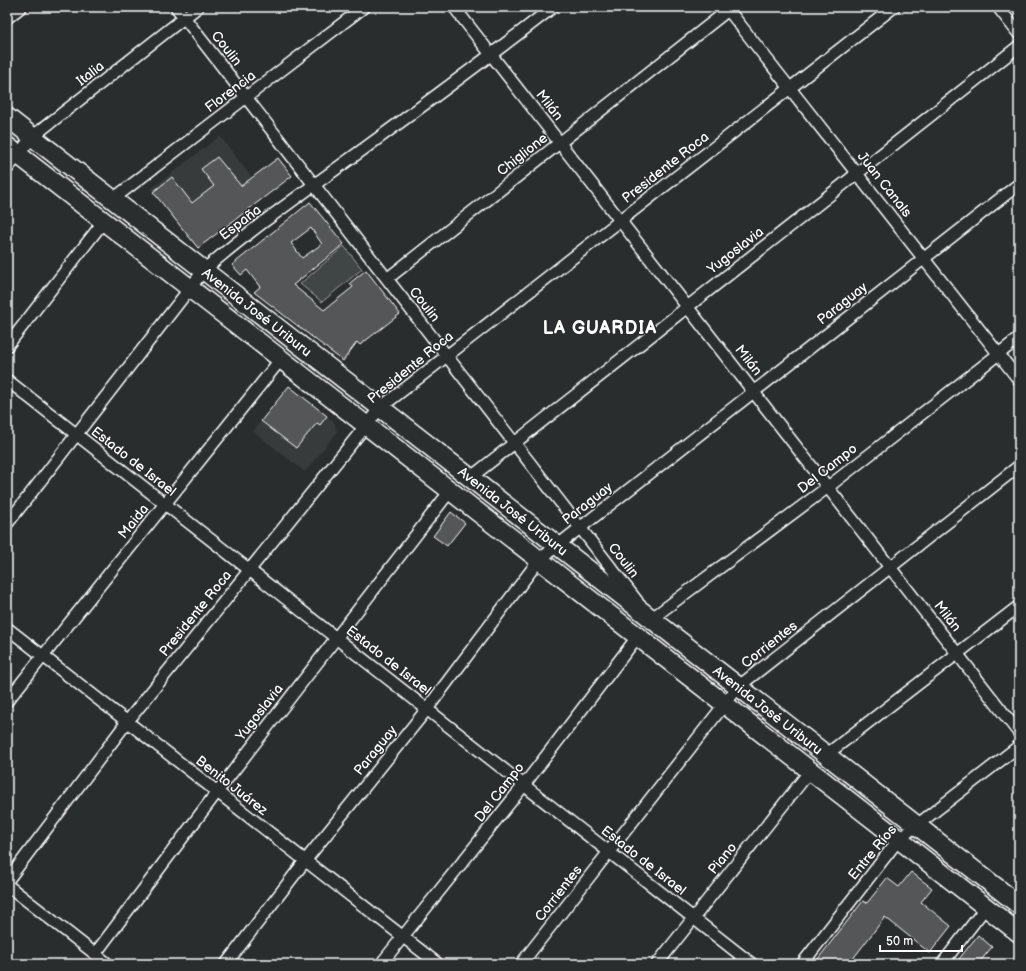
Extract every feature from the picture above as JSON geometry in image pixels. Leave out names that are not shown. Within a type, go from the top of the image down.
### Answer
[{"type":"main road","name":"Avenida José Uriburu","points":[[7,117],[738,687],[1019,904]]},
{"type":"main road","name":"Avenida José Uriburu","points":[[13,150],[1019,933]]},
{"type":"street","points":[[7,18],[21,7]]},
{"type":"street","name":"Coulin","points":[[176,7],[651,619]]},
{"type":"street","name":"Italia","points":[[7,170],[13,150],[32,137],[198,7]]},
{"type":"street","name":"Florencia","points":[[113,199],[364,7]]},
{"type":"street","name":"Milán","points":[[454,7],[561,142],[1019,733]]},
{"type":"street","name":"España","points":[[7,524],[204,270],[224,253],[314,185],[492,55],[553,7]]},
{"type":"street","name":"Presidente Roca","points":[[7,881],[127,722],[380,408],[894,7]]},
{"type":"street","points":[[998,7],[1019,34]]},
{"type":"street","name":"Juan Canals","points":[[729,8],[1019,380]]},
{"type":"street","name":"Chiglione","points":[[387,279],[729,8]]},
{"type":"street","name":"Yugoslavia","points":[[470,478],[1019,46]]},
{"type":"street","name":"Paraguay","points":[[226,964],[305,861],[427,709],[539,560],[1019,184]]},
{"type":"street","points":[[7,346],[104,222]]},
{"type":"street","name":"Del Campo","points":[[651,619],[828,487],[1019,338]]},
{"type":"street","name":"Maida","points":[[7,701],[282,359]]},
{"type":"street","name":"Estado de Israel","points":[[7,380],[752,964]]},
{"type":"street","name":"Corrientes","points":[[521,964],[738,687],[1019,466]]},
{"type":"street","name":"Yugoslavia","points":[[95,954],[217,792],[450,491]]},
{"type":"street","points":[[826,755],[1019,606]]},
{"type":"street","name":"Benito Juárez","points":[[7,628],[438,964]]},
{"type":"street","name":"Del Campo","points":[[381,964],[524,785],[638,636]]},
{"type":"street","name":"Entre Ríos","points":[[802,964],[899,839],[1019,746]]},
{"type":"street","name":"Piano","points":[[657,964],[810,771]]},
{"type":"street","points":[[7,885],[108,964]]},
{"type":"street","points":[[942,964],[986,908]]},
{"type":"shaded area","points":[[220,136],[252,178],[278,158],[292,176],[198,248],[151,189]]},
{"type":"shaded area","points":[[344,246],[362,269],[322,302],[300,284]]},
{"type":"shaded area","points":[[289,386],[334,422],[337,432],[305,472],[253,431]]},
{"type":"building","points":[[217,157],[241,186],[278,158],[292,176],[198,248],[153,192],[172,177],[192,203],[214,186],[201,169]]},
{"type":"building","points":[[310,202],[344,244],[293,285],[324,310],[353,287],[350,283],[366,270],[400,314],[360,345],[357,342],[343,361],[254,292],[260,287],[247,270],[241,275],[232,265]],"holes":[[[311,228],[322,244],[302,258],[291,243]]]},
{"type":"building","points":[[289,386],[327,416],[320,425],[317,423],[296,448],[261,421]]},
{"type":"building","points":[[451,512],[465,523],[447,546],[433,536]]},
{"type":"building","points":[[911,872],[932,888],[921,902],[951,926],[930,953],[885,917],[849,964],[814,964],[863,901],[867,903],[887,878],[899,887]]},
{"type":"building","points":[[978,935],[992,947],[978,964],[955,964]]},
{"type":"district","name":"LA GUARDIA","points":[[600,328]]}]
